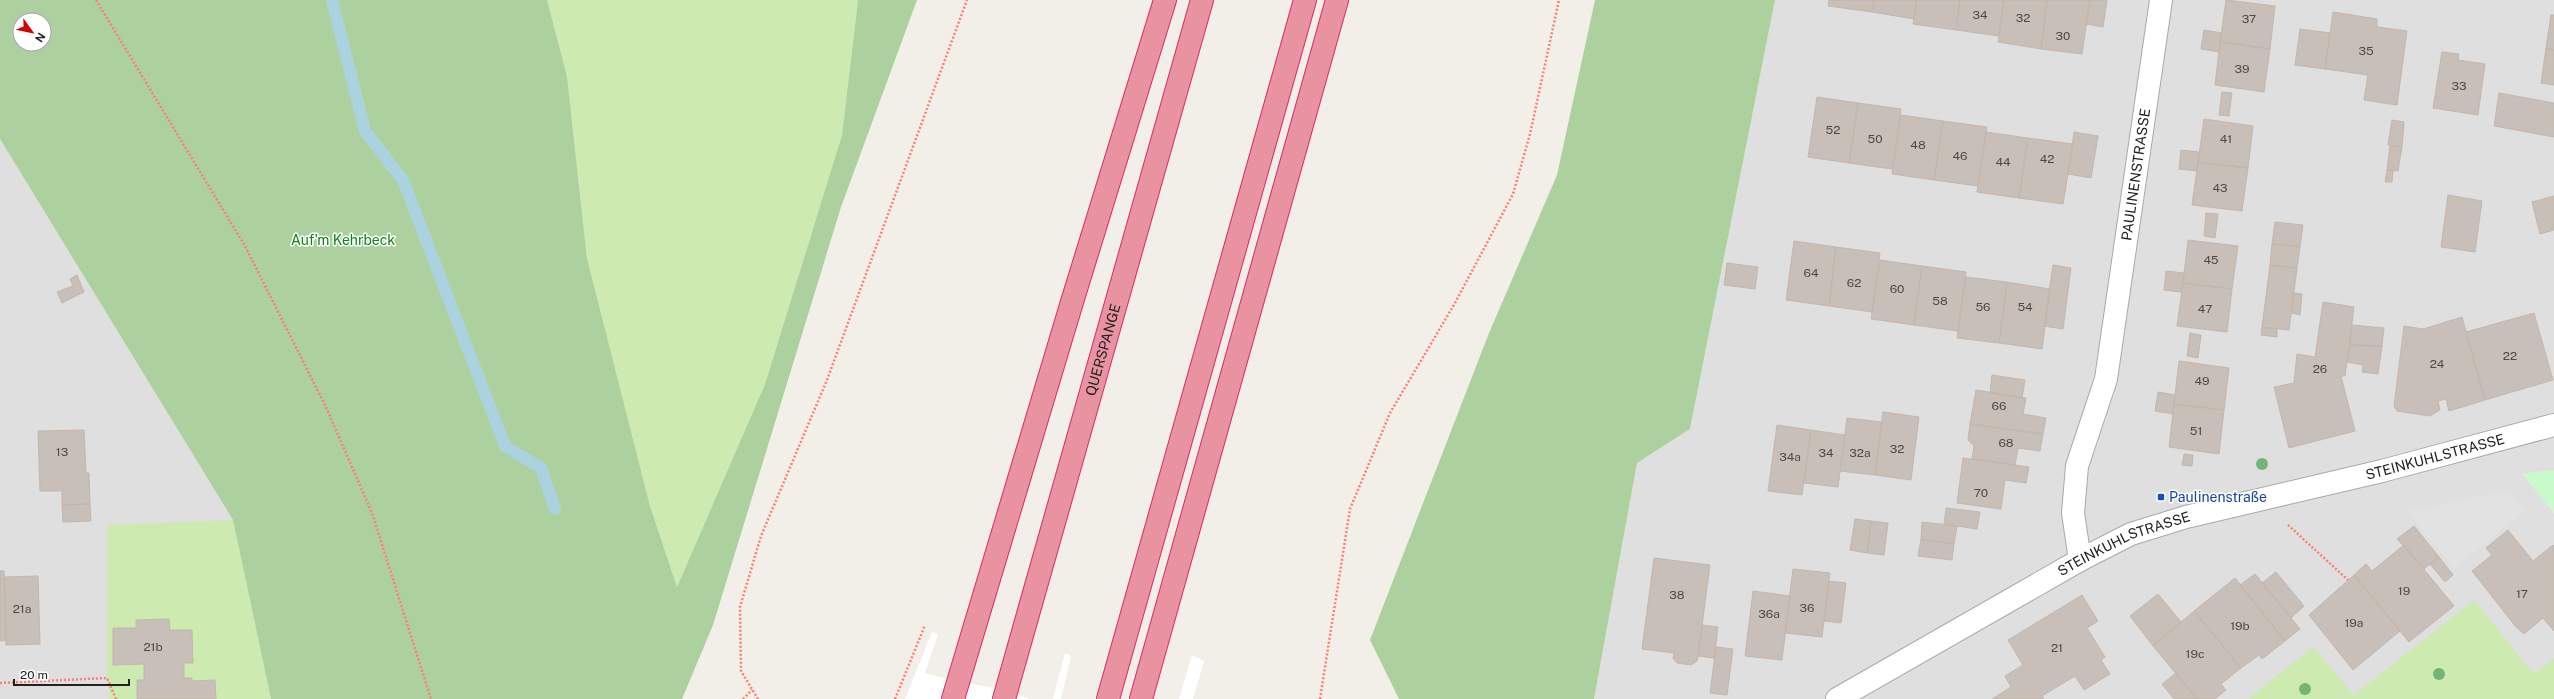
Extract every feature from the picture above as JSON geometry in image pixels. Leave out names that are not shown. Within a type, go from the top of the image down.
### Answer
[{"type":"highway","points":[[956,691],[1069,310],[1166,0]]},
{"type":"highway","name":"QUERSPANGE","points":[[1005,695],[1202,0]]},
{"type":"highway","points":[[1108,699],[1305,0]]},
{"type":"highway","points":[[1141,699],[1337,0]]},
{"type":"street","name":"PAULINENSTRASSE","points":[[2080,560],[2073,513],[2077,466],[2106,379],[2161,0]]},
{"type":"street","name":"STEINKUHLSTRASSE","points":[[1838,699],[2080,560],[2131,534],[2186,517],[2462,451],[2554,425]]},
{"type":"path","points":[[96,0],[245,246],[325,405],[372,513],[431,699]]},
{"type":"path","points":[[758,699],[741,671],[740,607],[759,544],[827,380],[967,0]]},
{"type":"path","points":[[1320,699],[1350,508],[1390,413],[1455,304],[1513,194],[1530,134],[1559,0]]},
{"type":"path","points":[[2282,495],[2288,527],[2348,580]]},
{"type":"path","points":[[895,699],[925,625]]},
{"type":"path","points":[[0,683],[107,678],[116,699]]},
{"type":"path","points":[[743,699],[752,690]]},
{"type":"shaded area","points":[[1775,0],[2554,0],[2554,470],[2523,474],[2554,513],[2554,699],[1594,699],[1637,463],[1690,429]]},
{"type":"shaded area","points":[[0,139],[233,520],[271,699],[0,699]]},
{"type":"shaded area","points":[[2509,490],[2525,511],[2454,569],[2407,511]]},
{"type":"green space","name":"Auf'm Kehrbeck","points":[[0,0],[547,0],[567,76],[587,258],[650,506],[677,587],[765,384],[842,135],[858,0],[917,0],[841,207],[713,625],[682,699],[271,699],[233,520],[0,139]]},
{"type":"green space","points":[[547,0],[858,0],[842,135],[765,384],[677,587],[650,506],[587,258],[567,76]]},
{"type":"green space","points":[[1595,0],[1775,0],[1690,429],[1637,463],[1594,699],[1399,699],[1370,640],[1489,333],[1557,175]]},
{"type":"green space","points":[[2554,470],[2554,513],[2522,474]]},
{"type":"green space","points":[[233,520],[271,699],[109,699],[107,673],[107,525]]},
{"type":"green space","points":[[2474,600],[2534,674],[2554,658],[2554,699],[2248,699],[2313,647],[2354,695]]},
{"type":"pier","points":[[932,632],[938,634],[925,673],[959,682],[1006,690],[1029,699],[905,699]]},
{"type":"pier","points":[[1065,653],[1071,656],[1061,699],[1053,699]]},
{"type":"pier","points":[[1192,655],[1204,661],[1193,699],[1179,699]]},
{"type":"building","points":[[1829,0],[1874,0],[1872,12],[1828,6]]},
{"type":"building","points":[[1874,0],[1917,0],[1914,19],[1872,12]]},
{"type":"building","points":[[1917,0],[1960,0],[1956,30],[1913,24]]},
{"type":"building","points":[[1960,0],[2004,0],[1999,36],[1956,30]]},
{"type":"building","points":[[2004,0],[2047,0],[2041,49],[1998,42]]},
{"type":"building","points":[[2047,0],[2090,0],[2082,54],[2041,49]]},
{"type":"building","points":[[2090,0],[2107,0],[2103,27],[2086,24]]},
{"type":"building","points":[[2226,0],[2275,6],[2270,49],[2220,42]]},
{"type":"building","points":[[2333,12],[2377,19],[2377,27],[2407,31],[2397,105],[2364,100],[2368,75],[2325,69]]},
{"type":"building","points":[[2551,15],[2554,15],[2554,50],[2546,48]]},
{"type":"building","points":[[2300,29],[2330,33],[2325,69],[2295,65]]},
{"type":"building","points":[[2204,30],[2222,33],[2219,52],[2201,49]]},
{"type":"building","points":[[2220,42],[2270,49],[2264,92],[2215,85]]},
{"type":"building","points":[[2546,48],[2554,50],[2554,85],[2541,83]]},
{"type":"building","points":[[2442,52],[2459,54],[2458,60],[2485,64],[2478,115],[2433,108]]},
{"type":"building","points":[[2222,92],[2232,93],[2229,116],[2219,115]]},
{"type":"building","points":[[2499,93],[2554,103],[2554,137],[2494,126]]},
{"type":"building","points":[[1817,97],[1858,103],[1849,163],[1808,157]]},
{"type":"building","points":[[1858,103],[1901,109],[1892,169],[1849,163]]},
{"type":"building","points":[[1901,115],[1943,121],[1934,180],[1892,174]]},
{"type":"building","points":[[2204,119],[2253,126],[2248,168],[2198,162]]},
{"type":"building","points":[[2392,120],[2404,122],[2402,147],[2388,145]]},
{"type":"building","points":[[1943,121],[1987,127],[1978,186],[1934,180]]},
{"type":"building","points":[[1986,132],[2028,138],[2019,198],[1977,192]]},
{"type":"building","points":[[2074,132],[2098,136],[2091,178],[2068,174]]},
{"type":"building","points":[[2028,138],[2073,144],[2063,204],[2019,198]]},
{"type":"building","points":[[2390,146],[2402,147],[2398,171],[2387,170]]},
{"type":"building","points":[[2181,150],[2199,152],[2197,171],[2179,169]]},
{"type":"building","points":[[2198,162],[2248,168],[2242,211],[2192,205]]},
{"type":"building","points":[[2387,170],[2393,170],[2392,182],[2385,182]]},
{"type":"building","points":[[2448,195],[2482,201],[2475,252],[2441,247]]},
{"type":"building","points":[[2554,196],[2554,230],[2540,234],[2532,202]]},
{"type":"building","points":[[2206,213],[2218,214],[2215,238],[2204,236]]},
{"type":"building","points":[[2275,222],[2303,225],[2300,247],[2272,244]]},
{"type":"building","points":[[2188,240],[2238,246],[2232,289],[2183,283]]},
{"type":"building","points":[[1794,241],[1836,247],[1829,306],[1786,300]]},
{"type":"building","points":[[2272,244],[2300,247],[2297,268],[2270,265]]},
{"type":"building","points":[[1836,247],[1880,253],[1872,312],[1829,306]]},
{"type":"building","points":[[1880,260],[1922,266],[1914,325],[1871,319]]},
{"type":"building","points":[[1727,263],[1758,267],[1755,289],[1724,285]]},
{"type":"building","points":[[2053,265],[2071,268],[2063,329],[2044,326]]},
{"type":"building","points":[[2270,265],[2297,268],[2289,330],[2262,327]]},
{"type":"building","points":[[1922,266],[1966,272],[1958,331],[1914,325]]},
{"type":"building","points":[[2166,271],[2184,273],[2181,292],[2164,290]]},
{"type":"building","points":[[77,275],[84,292],[62,303],[57,292],[73,286],[70,279]]},
{"type":"building","points":[[1966,277],[2007,282],[1999,343],[1957,338]]},
{"type":"building","points":[[2007,282],[2050,289],[2042,349],[1999,343]]},
{"type":"building","points":[[2183,283],[2232,289],[2227,332],[2177,326]]},
{"type":"building","points":[[2294,293],[2302,294],[2300,315],[2292,313]]},
{"type":"building","points":[[2323,302],[2354,307],[2345,376],[2341,376],[2355,431],[2289,448],[2274,387],[2294,383],[2297,354],[2315,357]]},
{"type":"building","points":[[2534,313],[2553,380],[2485,400],[2466,332]]},
{"type":"building","points":[[2462,317],[2485,400],[2449,411],[2446,399],[2438,401],[2440,410],[2430,416],[2397,411],[2394,406],[2404,326],[2423,329]]},
{"type":"building","points":[[2352,325],[2384,328],[2382,346],[2350,345]]},
{"type":"building","points":[[2262,327],[2277,329],[2277,337],[2261,335]]},
{"type":"building","points":[[2190,333],[2201,335],[2198,358],[2187,356]]},
{"type":"building","points":[[2350,345],[2382,346],[2378,374],[2362,372],[2363,365],[2347,362]]},
{"type":"building","points":[[2179,361],[2229,368],[2224,410],[2174,404]]},
{"type":"building","points":[[1992,375],[2025,380],[2022,398],[1990,393]]},
{"type":"building","points":[[1976,390],[2026,398],[2023,414],[2046,418],[2043,434],[1970,424]]},
{"type":"building","points":[[2158,392],[2175,395],[2173,414],[2155,411]]},
{"type":"building","points":[[2174,404],[2224,410],[2219,454],[2169,447]]},
{"type":"building","points":[[1883,412],[1919,417],[1911,480],[1875,475]]},
{"type":"building","points":[[1847,418],[1882,422],[1875,475],[1840,471]]},
{"type":"building","points":[[1970,424],[2043,434],[2040,451],[2018,448],[2015,465],[1972,459],[1974,446],[1968,440]]},
{"type":"building","points":[[1777,425],[1811,430],[1802,495],[1768,491]]},
{"type":"building","points":[[84,430],[86,473],[89,473],[90,504],[62,505],[62,491],[40,491],[38,431]]},
{"type":"building","points":[[1811,430],[1845,435],[1838,487],[1804,483]]},
{"type":"building","points":[[2184,454],[2193,455],[2192,466],[2182,465]]},
{"type":"building","points":[[1963,458],[2029,467],[2026,483],[2005,480],[2001,509],[1957,503]]},
{"type":"building","points":[[90,504],[91,521],[63,522],[62,505]]},
{"type":"building","points":[[1946,508],[1980,512],[1977,529],[1944,524]]},
{"type":"building","points":[[1855,519],[1871,521],[1867,553],[1850,550]]},
{"type":"building","points":[[1871,521],[1888,523],[1884,555],[1867,553]]},
{"type":"building","points":[[1922,522],[1957,526],[1954,544],[1921,539]]},
{"type":"building","points":[[2414,526],[2439,557],[2424,569],[2397,539]]},
{"type":"building","points":[[2508,530],[2533,561],[2553,545],[2554,546],[2554,631],[2543,618],[2524,634],[2516,627],[2472,571],[2492,555],[2486,548]]},
{"type":"building","points":[[1921,539],[1954,544],[1952,560],[1918,556]]},
{"type":"building","points":[[2404,545],[2454,606],[2409,642],[2354,575],[2366,564],[2372,571]]},
{"type":"building","points":[[2439,557],[2453,575],[2445,582],[2430,564]]},
{"type":"building","points":[[1654,558],[1710,565],[1698,656],[1697,661],[1691,665],[1677,663],[1673,658],[1674,653],[1642,649]]},
{"type":"building","points":[[1793,569],[1830,573],[1822,637],[1785,633]]},
{"type":"building","points":[[0,571],[4,571],[6,640],[0,641]]},
{"type":"building","points":[[2276,572],[2304,606],[2291,618],[2262,583]]},
{"type":"building","points":[[2255,574],[2300,629],[2285,641],[2240,585]]},
{"type":"building","points":[[2354,575],[2400,631],[2353,670],[2309,615]]},
{"type":"building","points":[[38,576],[40,644],[6,645],[5,577]]},
{"type":"building","points":[[2235,578],[2285,641],[2262,659],[2259,655],[2241,668],[2194,611]]},
{"type":"building","points":[[1829,581],[1846,583],[1841,623],[1824,621]]},
{"type":"building","points":[[1753,591],[1790,596],[1782,660],[1745,656]]},
{"type":"building","points":[[2158,594],[2181,622],[2153,646],[2130,616]]},
{"type":"building","points":[[2082,595],[2098,621],[2087,628],[2105,657],[2101,660],[2110,674],[2084,690],[2075,676],[2042,696],[2044,699],[1992,699],[2011,687],[2005,676],[2023,665],[2008,640]]},
{"type":"building","points":[[2194,611],[2241,668],[2221,684],[2226,690],[2215,699],[2197,699],[2153,646]]},
{"type":"building","points":[[169,619],[170,630],[192,630],[193,663],[184,663],[184,678],[192,678],[192,681],[215,680],[216,699],[137,699],[137,680],[144,680],[144,664],[113,665],[113,628],[136,628],[136,620]]},
{"type":"building","points":[[1702,625],[1718,627],[1714,658],[1698,656]]},
{"type":"building","points":[[1716,647],[1733,649],[1727,695],[1710,693]]},
{"type":"building","points":[[2176,673],[2197,699],[2174,699],[2162,684]]},
{"type":"waterway","points":[[332,0],[365,131],[403,180],[505,446],[541,468],[555,509]]},
{"type":"place","name":"Paulinenstraße","points":[[2161,497]]}]
